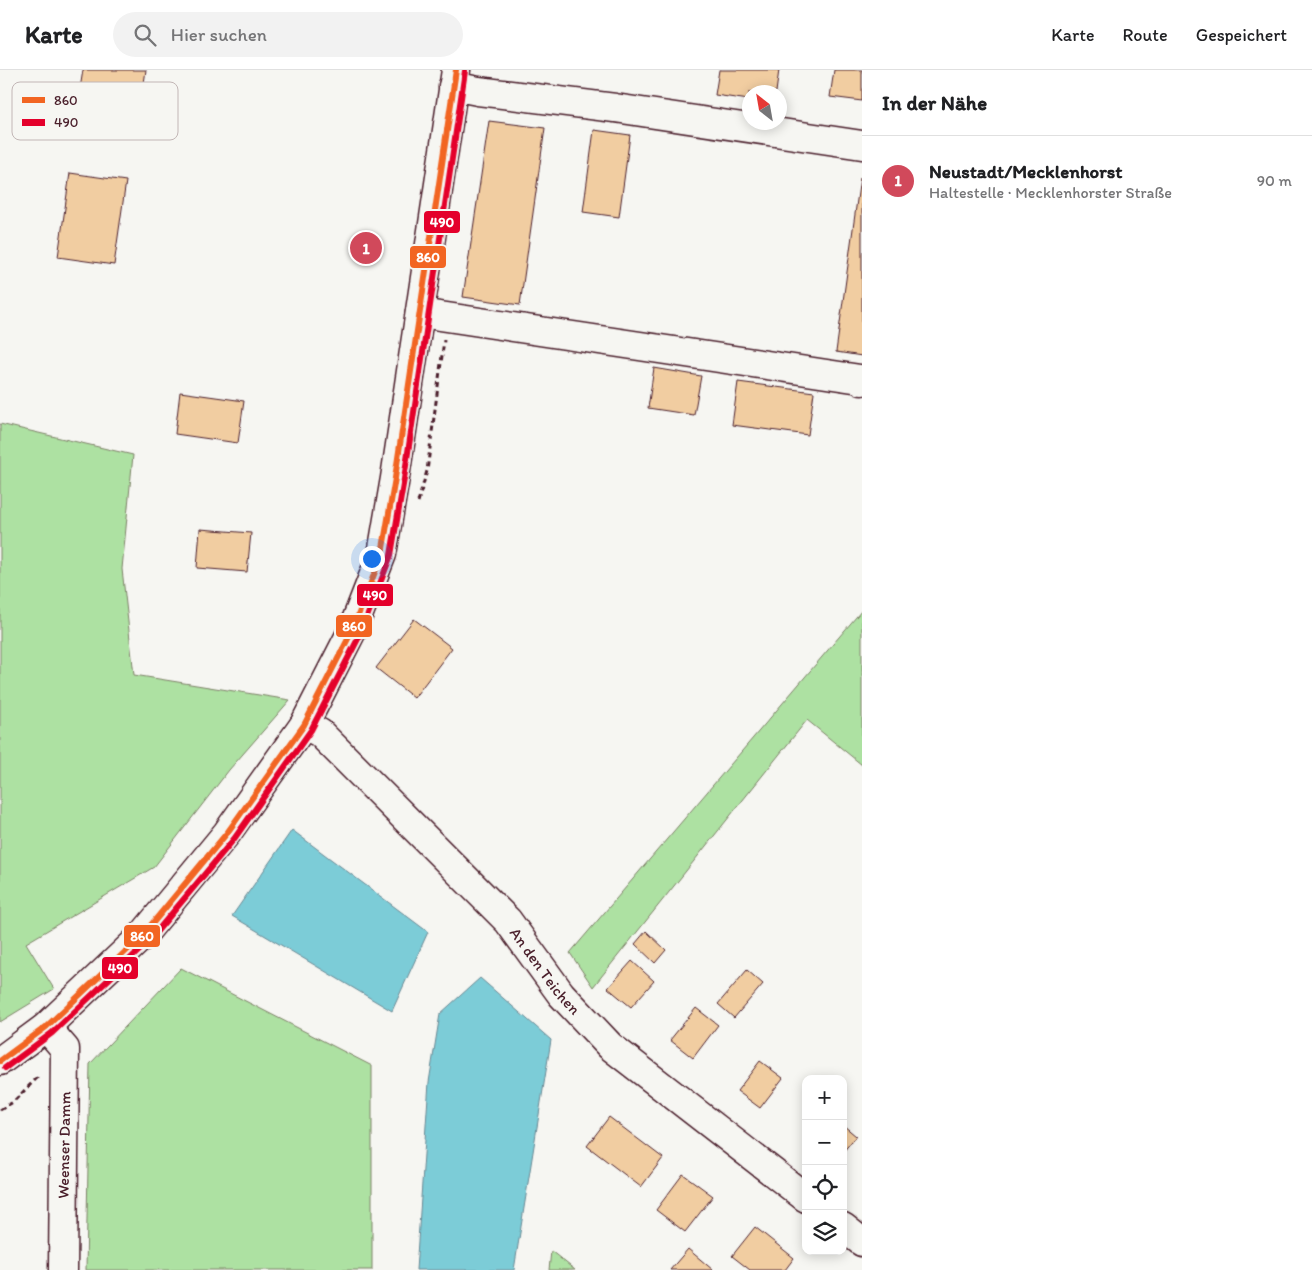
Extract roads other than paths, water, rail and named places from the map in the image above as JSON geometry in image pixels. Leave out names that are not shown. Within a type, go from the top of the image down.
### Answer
[{"type":"street","points":[[0,1061],[46,1026],[142,936],[227,834],[304,725],[352,631],[382,554],[420,313],[454,78],[478,91],[710,121],[862,144]]},
{"type":"street","points":[[420,313],[860,379],[862,381]]},
{"type":"street","name":"An den Teichen","points":[[304,725],[320,733],[508,921],[561,994],[610,1046],[802,1195]]},
{"type":"street","name":"Weenser Damm","points":[[46,1026],[65,1049],[63,1270]]},
{"type":"street","points":[[847,1230],[862,1242]]},
{"type":"water","points":[[292,830],[428,932],[392,1011],[232,916]]},
{"type":"water","points":[[480,978],[551,1040],[514,1270],[416,1270],[429,1082],[440,1014]]},
{"type":"place","name":"Neustadt/Mecklenhorst","points":[[366,248]]}]
